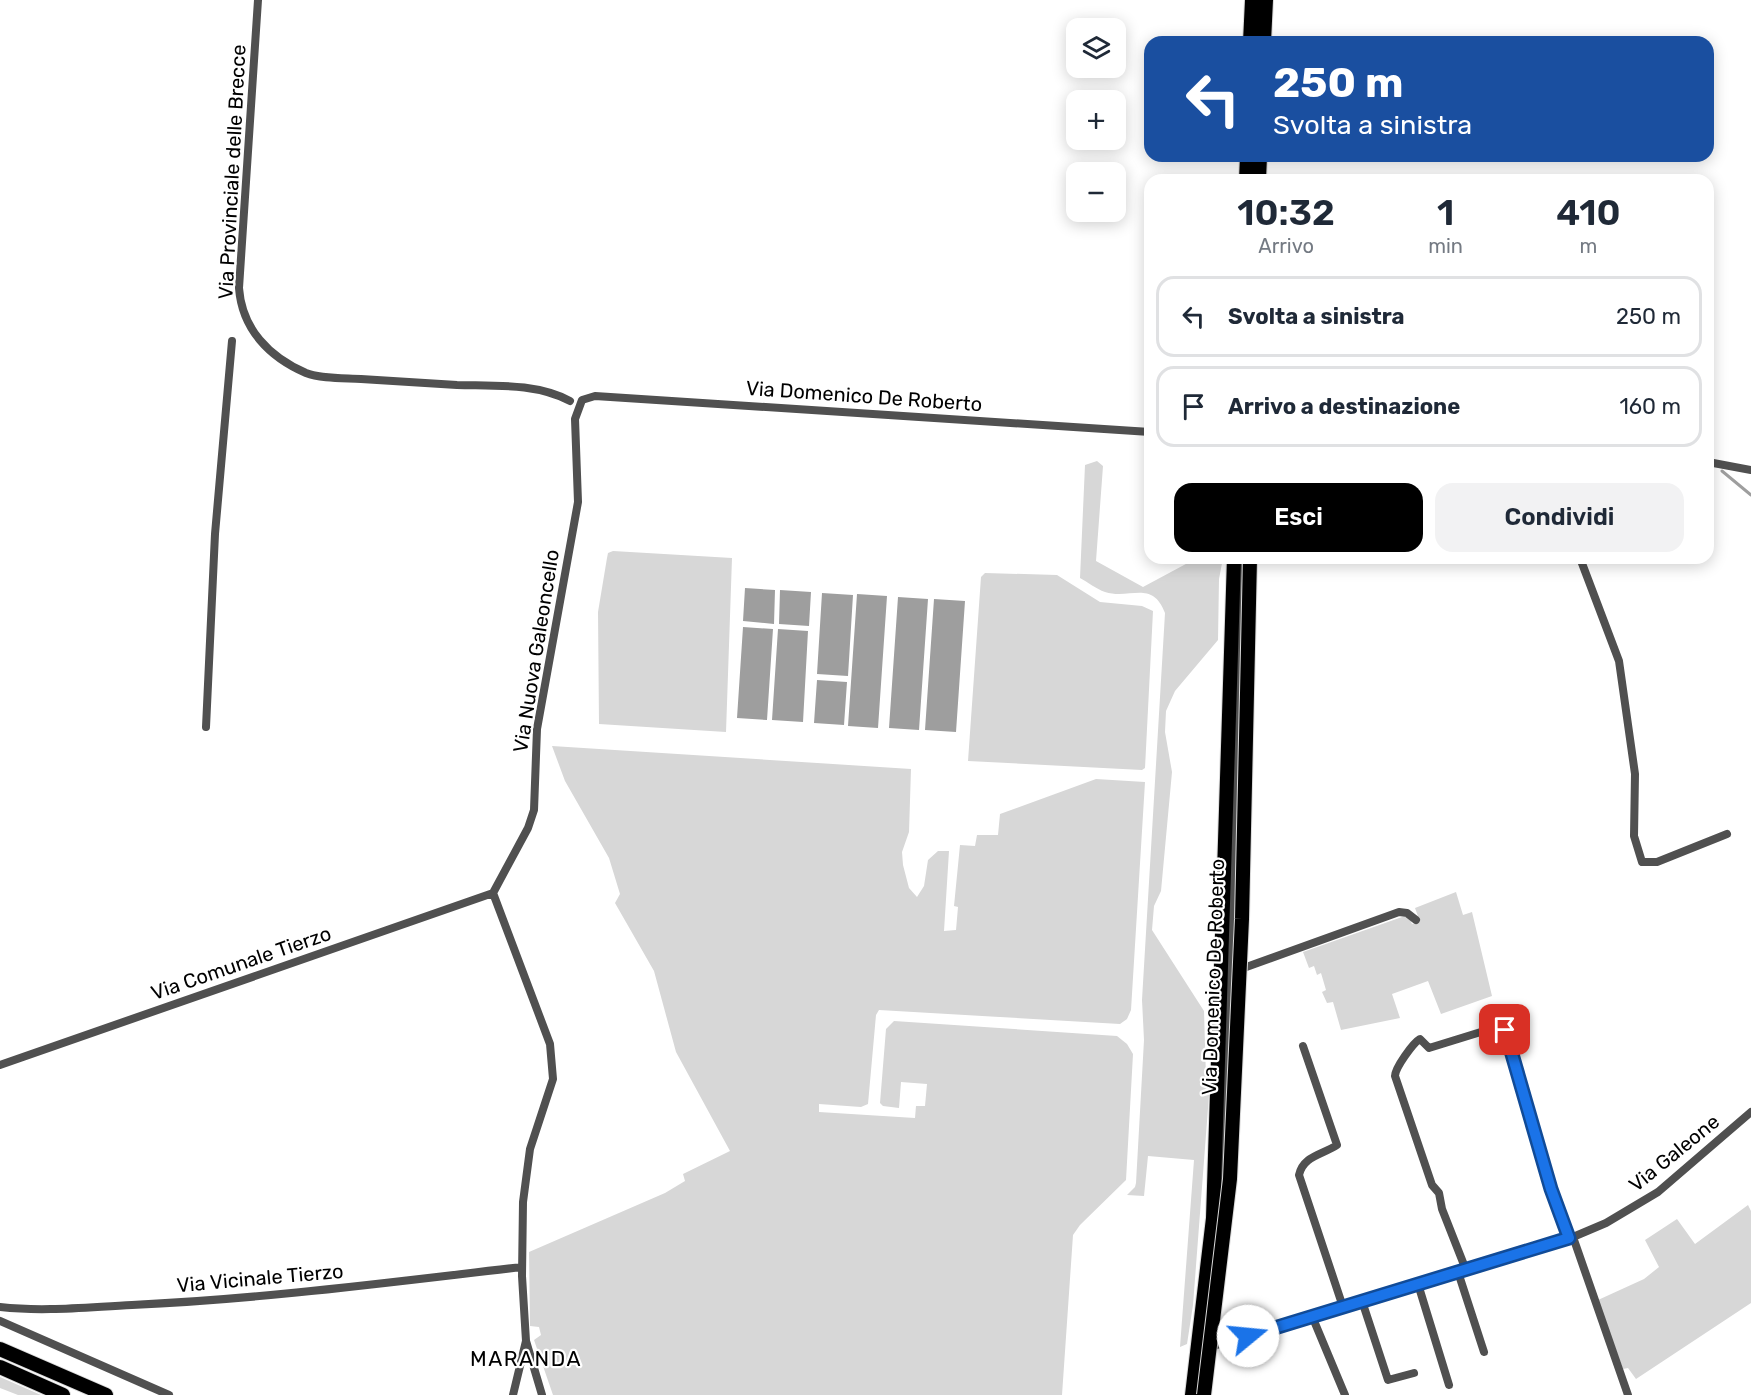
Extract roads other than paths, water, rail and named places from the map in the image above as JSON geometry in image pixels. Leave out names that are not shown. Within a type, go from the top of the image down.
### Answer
[{"type":"highway","points":[[1250,36],[1252,0]]},
{"type":"highway","points":[[1264,36],[1266,0]]},
{"type":"highway","points":[[1192,1395],[1213,1218],[1234,564]]},
{"type":"highway","points":[[1209,1395],[1232,1145],[1242,919],[1250,564]]},
{"type":"highway","points":[[1204,1395],[1214,1327]]},
{"type":"highway","points":[[0,1349],[106,1395]]},
{"type":"highway","points":[[0,1368],[63,1395]]},
{"type":"street","name":"Via Provinciale delle Brecce","points":[[258,0],[239,288],[243,316],[255,336],[270,353],[308,374],[413,383],[517,387],[545,391],[570,401]]},
{"type":"street","points":[[1259,36],[1260,0]]},
{"type":"street","points":[[206,727],[215,534],[232,341]]},
{"type":"street","name":"Via Domenico De Roberto","points":[[578,405],[585,398],[595,396],[1144,432]]},
{"type":"street","name":"Via Nuova Galeoncello","points":[[493,893],[528,828],[534,810],[537,729],[578,502],[574,419],[578,405]]},
{"type":"street","points":[[1714,463],[1751,470]]},
{"type":"street","name":"Via Domenico De Roberto","points":[[1199,1395],[1222,1179],[1242,564]]},
{"type":"street","points":[[1582,564],[1619,661],[1635,774],[1634,836],[1642,862],[1657,862],[1727,834]]},
{"type":"street","points":[[493,893],[550,1044],[553,1061],[553,1079],[530,1149],[525,1176],[522,1267],[526,1341],[542,1395]]},
{"type":"street","name":"Via Comunale Tierzo","points":[[0,1065],[493,893]]},
{"type":"street","points":[[1229,973],[1399,912],[1407,913],[1416,920]]},
{"type":"street","points":[[1466,1270],[1442,1209],[1439,1193],[1432,1185],[1395,1076],[1395,1068],[1414,1043],[1420,1039],[1429,1047],[1497,1027],[1505,1030],[1551,1189],[1628,1395]]},
{"type":"street","points":[[1303,1046],[1337,1145],[1307,1160],[1301,1166],[1299,1175],[1343,1307]]},
{"type":"street","name":"Via Galeone","points":[[1205,1349],[1571,1238],[1606,1224],[1658,1192],[1751,1112]]},
{"type":"street","name":"Via Vicinale Tierzo","points":[[0,1307],[30,1310],[174,1303],[305,1292],[522,1267]]},
{"type":"street","points":[[1458,1272],[1484,1352]]},
{"type":"street","points":[[1418,1284],[1449,1385]]},
{"type":"street","points":[[1362,1301],[1388,1380],[1414,1373]]},
{"type":"street","points":[[1312,1316],[1345,1395]]},
{"type":"street","points":[[0,1321],[169,1395]]},
{"type":"street","points":[[513,1395],[526,1341]]},
{"type":"waterway","points":[[1722,471],[1751,495]]},
{"type":"district","name":"MARANDA","points":[[526,1358]]}]
